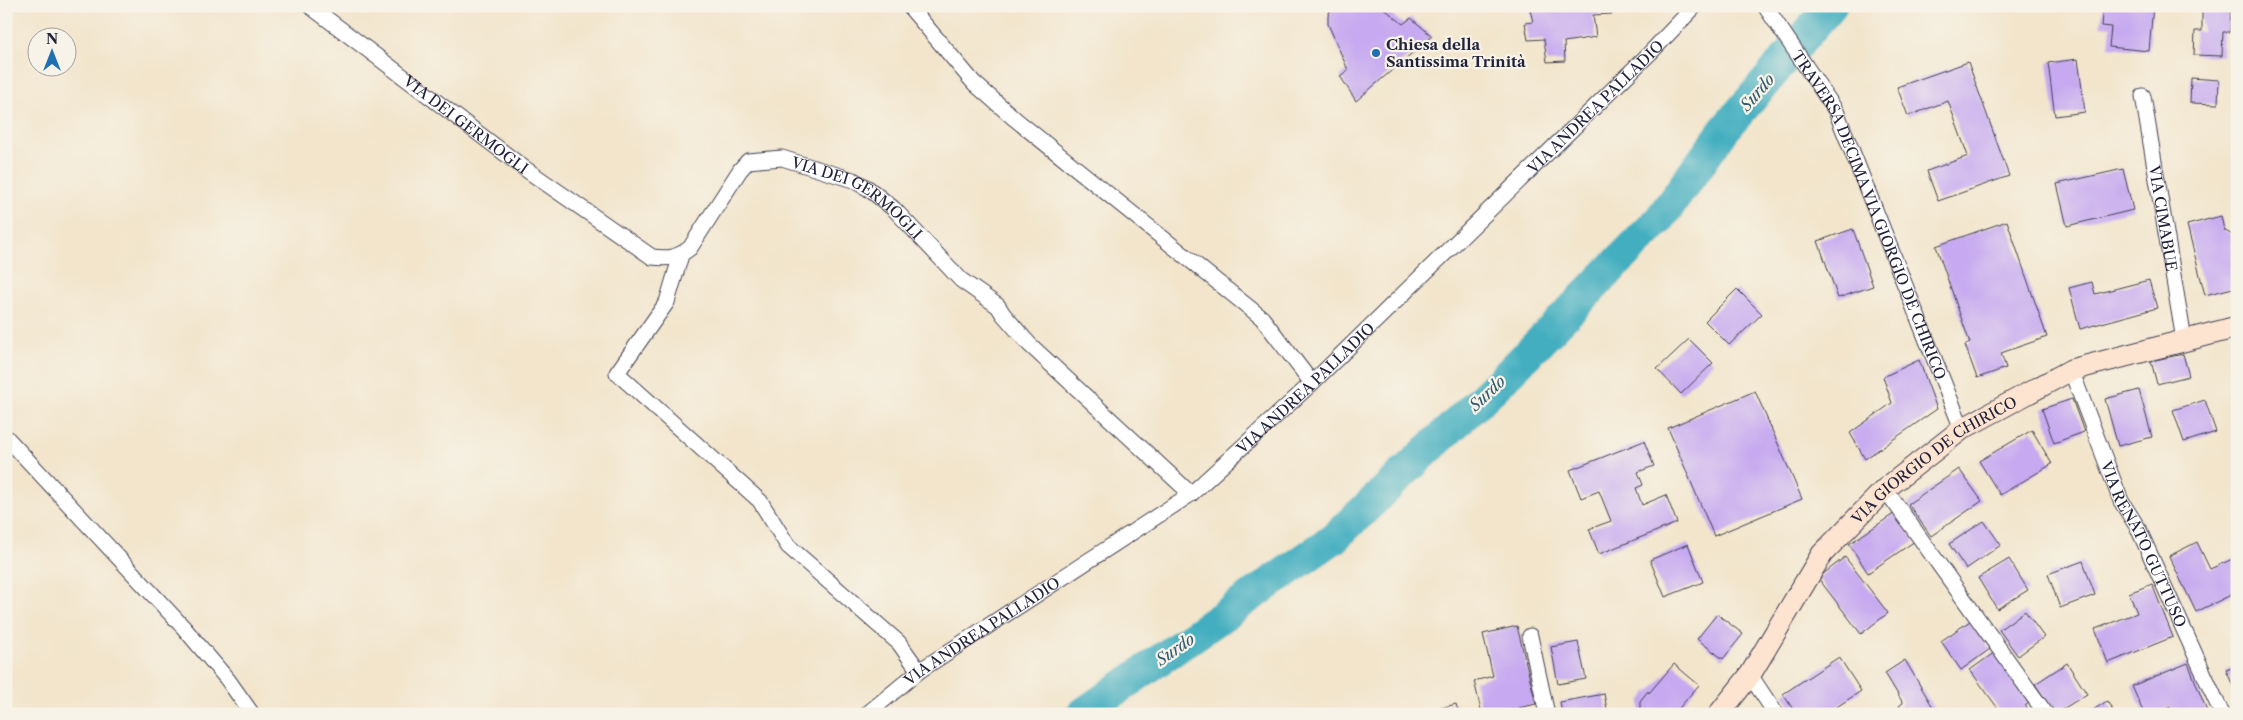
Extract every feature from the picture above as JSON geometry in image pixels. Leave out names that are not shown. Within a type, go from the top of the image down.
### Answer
[{"type":"main road","name":"VIA GIORGIO DE CHIRICO","points":[[1720,714],[1750,674],[1822,554],[1885,489],[1962,429],[2071,370],[2237,327]]},
{"type":"street","name":"VIA DEI GERMOGLI","points":[[310,6],[524,168],[652,257],[670,259],[681,256],[690,248],[740,170],[748,161],[782,158],[853,180],[869,189],[894,209],[961,280],[998,306],[1029,344],[1191,494]]},
{"type":"street","points":[[909,6],[974,83],[1262,318],[1312,383]]},
{"type":"street","name":"VIA ANDREA PALLADIO","points":[[867,714],[919,671],[1191,494],[1312,383],[1696,6]]},
{"type":"street","name":"TRAVERSA DECIMA VIA GIORGIO DE CHIRICO","points":[[1765,6],[1836,111],[1962,429]]},
{"type":"street","name":"VIA CIMABUE","points":[[2143,96],[2184,340]]},
{"type":"street","points":[[681,256],[667,302],[617,373],[760,502],[788,546],[899,643],[919,671]]},
{"type":"street","name":"VIA RENATO GUTTUSO","points":[[2071,370],[2121,501],[2138,528],[2222,714]]},
{"type":"street","points":[[6,437],[184,628],[228,680],[252,714]]},
{"type":"street","points":[[1885,489],[2046,714]]},
{"type":"street","points":[[1530,636],[1547,714]]},
{"type":"street","points":[[1750,674],[1776,714]]},
{"type":"building","name":"Chiesa della Santissima Trinità","points":[[1332,6],[1381,6],[1403,24],[1411,18],[1432,36],[1356,101],[1340,76],[1348,70],[1328,24],[1328,16]]},
{"type":"building","points":[[1529,6],[1612,6],[1612,14],[1593,15],[1596,37],[1564,42],[1565,61],[1547,62],[1544,39],[1528,40],[1525,23],[1533,22]]},
{"type":"building","points":[[2103,6],[2153,6],[2149,51],[2109,47],[2111,27],[2101,26]]},
{"type":"building","points":[[2202,6],[2231,6],[2230,32],[2223,32],[2222,56],[2194,55],[2195,31],[2202,31]]},
{"type":"building","points":[[2078,59],[2085,112],[2055,116],[2048,63]]},
{"type":"building","points":[[1968,62],[2009,176],[1938,201],[1927,171],[1968,156],[1948,101],[1908,116],[1897,87]]},
{"type":"building","points":[[2191,78],[2219,80],[2218,104],[2190,103]]},
{"type":"building","points":[[2123,169],[2133,210],[2067,226],[2057,184]]},
{"type":"building","points":[[2221,216],[2224,230],[2237,238],[2237,287],[2205,295],[2187,225]]},
{"type":"building","points":[[2007,221],[2047,337],[2001,353],[2006,368],[1977,378],[1965,345],[1970,343],[1936,246]]},
{"type":"building","points":[[1853,229],[1873,286],[1838,298],[1818,241]]},
{"type":"building","points":[[2149,280],[2157,308],[2080,329],[2069,288],[2092,282],[2095,294]]},
{"type":"building","points":[[1737,289],[1762,314],[1729,345],[1705,321]]},
{"type":"building","points":[[1689,339],[1713,363],[1681,394],[1657,369]]},
{"type":"building","points":[[2183,354],[2189,376],[2157,384],[2151,361]]},
{"type":"building","points":[[1919,360],[1937,409],[1865,459],[1850,433],[1892,403],[1883,377]]},
{"type":"building","points":[[2139,390],[2152,437],[2118,446],[2105,399]]},
{"type":"building","points":[[1755,391],[1802,499],[1714,536],[1668,428]]},
{"type":"building","points":[[2237,397],[2237,409],[2232,407]]},
{"type":"building","points":[[2072,399],[2084,432],[2054,443],[2042,409]]},
{"type":"building","points":[[2205,400],[2216,432],[2184,442],[2173,410]]},
{"type":"building","points":[[2032,430],[2052,464],[2000,495],[1979,461]]},
{"type":"building","points":[[1644,441],[1654,466],[1638,472],[1643,485],[1636,488],[1642,505],[1666,495],[1677,523],[1599,554],[1589,529],[1611,521],[1599,491],[1581,498],[1570,470]]},
{"type":"building","points":[[1959,469],[1982,501],[1931,536],[1908,504]]},
{"type":"building","points":[[1895,513],[1915,541],[1868,573],[1849,544]]},
{"type":"building","points":[[1984,521],[2001,545],[1966,569],[1949,544]]},
{"type":"building","points":[[2197,542],[2210,569],[2237,557],[2237,592],[2196,612],[2169,556]]},
{"type":"building","points":[[1688,544],[1703,582],[1665,597],[1650,560]]},
{"type":"building","points":[[1845,557],[1888,613],[1861,634],[1818,578]]},
{"type":"building","points":[[2009,559],[2028,590],[1997,609],[1978,578]]},
{"type":"building","points":[[2083,561],[2095,595],[2060,608],[2048,574]]},
{"type":"building","points":[[2152,584],[2173,637],[2108,663],[2095,629],[2137,613],[2129,593]]},
{"type":"building","points":[[2025,611],[2044,637],[2018,656],[1999,630]]},
{"type":"building","points":[[1717,614],[1743,634],[1723,659],[1697,639]]},
{"type":"building","points":[[1970,621],[1990,649],[1961,670],[1941,641]]},
{"type":"building","points":[[1517,626],[1536,704],[1493,714],[1482,714],[1474,681],[1493,676],[1483,634]]},
{"type":"building","points":[[1578,642],[1586,679],[1558,684],[1551,647]]},
{"type":"building","points":[[1995,652],[2030,702],[2025,706],[2031,714],[2002,714],[1970,670]]},
{"type":"building","points":[[1839,657],[1861,691],[1826,714],[1796,714],[1783,694]]},
{"type":"building","points":[[1905,660],[1937,714],[1904,714],[1899,706],[1903,703],[1885,673]]},
{"type":"building","points":[[2067,663],[2087,694],[2055,714],[2035,684]]},
{"type":"building","points":[[2188,663],[2208,714],[2173,714],[2170,707],[2154,714],[2144,714],[2132,686]]},
{"type":"building","points":[[1674,664],[1699,685],[1674,714],[1640,714],[1640,701]]},
{"type":"building","points":[[2237,666],[2237,695],[2226,670]]},
{"type":"building","points":[[1604,694],[1608,714],[1562,714],[1560,702]]},
{"type":"building","points":[[2107,701],[2115,714],[2087,714]]},
{"type":"building","points":[[1456,704],[1459,714],[1421,714],[1421,713]]},
{"type":"waterway","name":"Surdo","points":[[1082,714],[1333,539],[1501,381],[1659,220],[1725,129],[1831,6]]},
{"type":"place","name":"Chiesa della Santissima Trinità","points":[[1376,53]]}]
